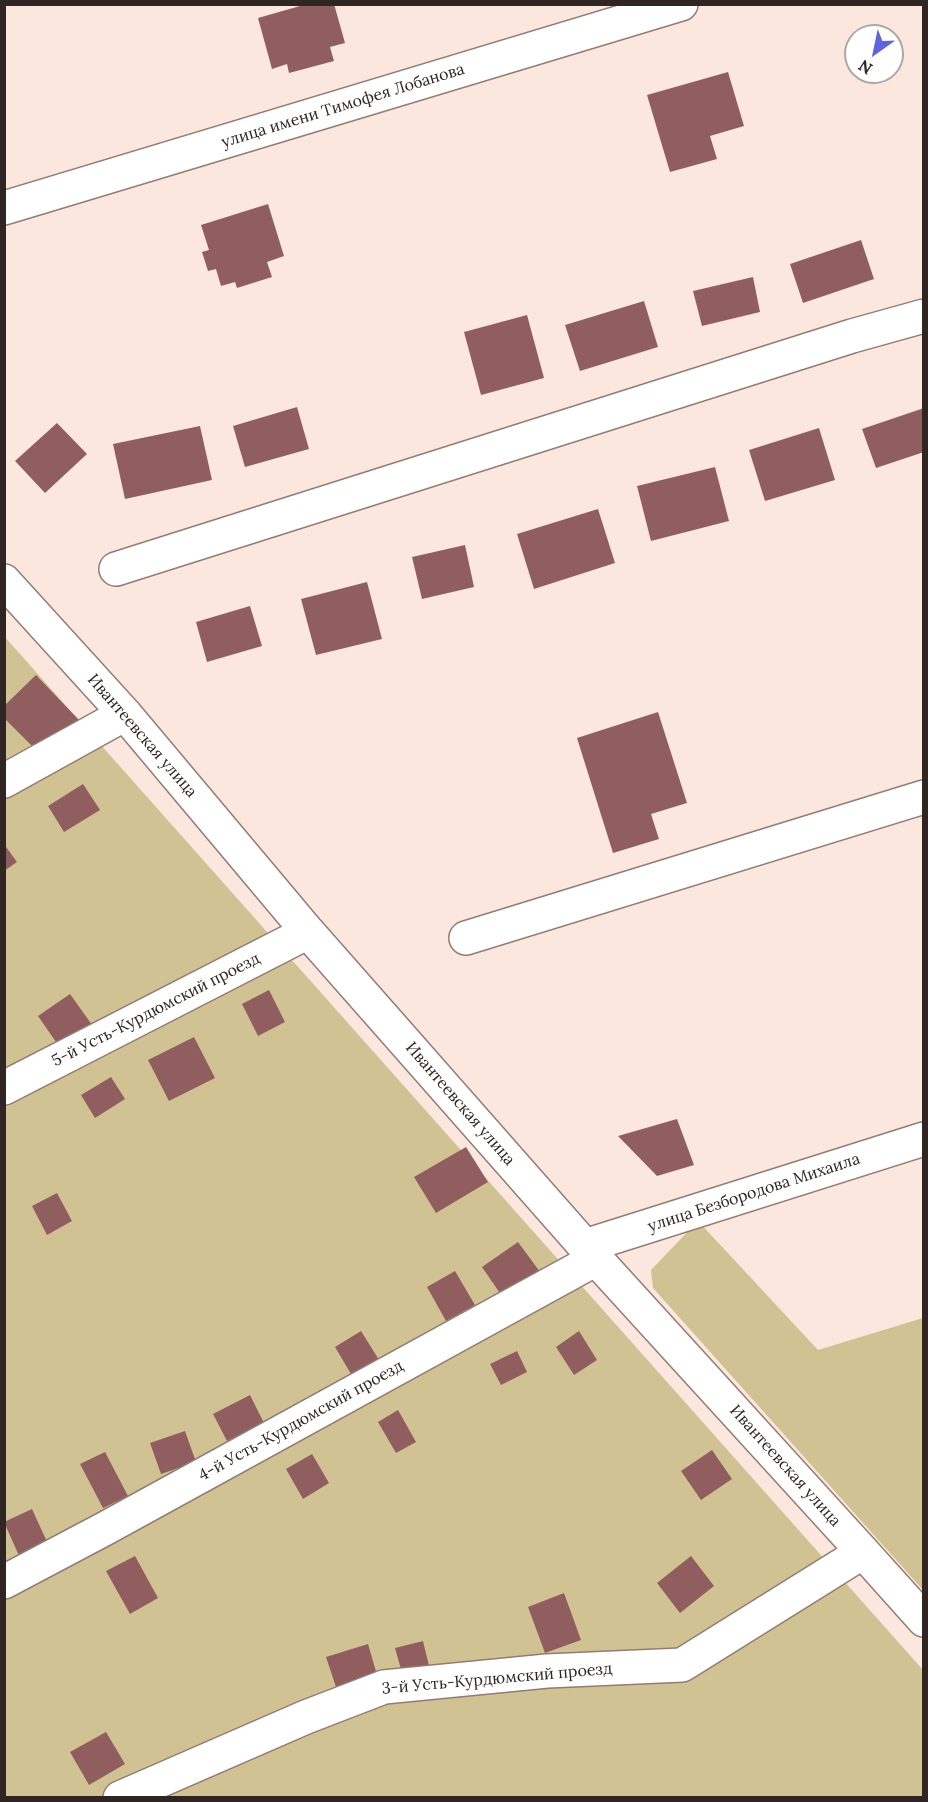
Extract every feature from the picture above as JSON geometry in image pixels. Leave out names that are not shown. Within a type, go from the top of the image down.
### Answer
[{"type":"street","name":"улица имени Тимофея Лобанова","points":[[4,208],[681,4]]},
{"type":"street","points":[[116,569],[841,340],[924,316]]},
{"type":"street","name":"Ивантеевская улица","points":[[4,581],[125,714],[308,932],[591,1253],[924,1620]]},
{"type":"street","points":[[4,782],[125,714]]},
{"type":"street","points":[[466,938],[924,797]]},
{"type":"street","name":"5-й Усть-Курдюмский проезд","points":[[4,1088],[308,932]]},
{"type":"street","name":"улица Безбородова Михаила","points":[[591,1253],[924,1139]]},
{"type":"street","name":"4-й Усть-Курдюмский проезд","points":[[4,1582],[106,1528],[591,1253]]},
{"type":"street","name":"3-й Усть-Курдюмский проезд","points":[[120,1797],[306,1717],[384,1687],[547,1671],[682,1665],[863,1552]]},
{"type":"shaded area","points":[[4,636],[923,1670],[923,1797],[5,1797]]},
{"type":"shaded area","points":[[698,1221],[818,1350],[923,1318],[923,1590],[653,1288],[651,1270]]},
{"type":"building","points":[[307,4],[334,4],[345,43],[330,47],[334,61],[289,73],[287,64],[272,69],[258,18]]},
{"type":"building","points":[[728,72],[744,126],[710,136],[717,159],[670,172],[647,95]]},
{"type":"building","points":[[268,204],[284,256],[267,262],[272,277],[237,288],[235,282],[221,286],[216,269],[208,271],[202,252],[209,250],[201,225]]},
{"type":"building","points":[[861,240],[874,279],[803,303],[790,264]]},
{"type":"building","points":[[753,277],[760,312],[702,326],[693,291]]},
{"type":"building","points":[[644,301],[658,347],[580,371],[565,325]]},
{"type":"building","points":[[527,315],[544,378],[481,395],[464,332]]},
{"type":"building","points":[[297,407],[309,449],[245,467],[233,426]]},
{"type":"building","points":[[924,408],[924,452],[876,468],[862,429]]},
{"type":"building","points":[[57,423],[87,454],[45,493],[15,461]]},
{"type":"building","points":[[200,426],[212,480],[125,499],[113,444]]},
{"type":"building","points":[[819,428],[835,480],[765,501],[749,450]]},
{"type":"building","points":[[715,467],[729,521],[651,541],[637,486]]},
{"type":"building","points":[[598,509],[615,563],[534,589],[517,534]]},
{"type":"building","points":[[465,545],[474,587],[422,599],[412,557]]},
{"type":"building","points":[[367,582],[382,639],[316,655],[301,599]]},
{"type":"building","points":[[250,606],[262,646],[207,662],[196,622]]},
{"type":"building","points":[[36,675],[79,720],[42,756],[4,718],[4,706]]},
{"type":"building","points":[[658,712],[687,803],[651,814],[659,839],[613,853],[577,738]]},
{"type":"building","points":[[83,784],[100,810],[64,832],[48,806]]},
{"type":"building","points":[[4,844],[17,862],[4,871]]},
{"type":"building","points":[[269,990],[285,1022],[258,1036],[242,1004]]},
{"type":"building","points":[[70,994],[95,1029],[63,1052],[38,1016]]},
{"type":"building","points":[[194,1037],[215,1078],[169,1101],[148,1060]]},
{"type":"building","points":[[111,1077],[125,1099],[95,1118],[81,1095]]},
{"type":"building","points":[[677,1119],[694,1165],[657,1176],[618,1136]]},
{"type":"building","points":[[466,1147],[488,1182],[436,1213],[414,1177]]},
{"type":"building","points":[[57,1193],[72,1221],[47,1235],[32,1206]]},
{"type":"building","points":[[518,1242],[543,1276],[506,1302],[482,1267]]},
{"type":"building","points":[[455,1271],[475,1305],[446,1321],[427,1287]]},
{"type":"building","points":[[361,1331],[381,1363],[354,1379],[335,1347]]},
{"type":"building","points":[[579,1331],[597,1360],[574,1375],[556,1347]]},
{"type":"building","points":[[517,1351],[527,1372],[501,1385],[490,1364]]},
{"type":"building","points":[[250,1395],[264,1423],[227,1441],[213,1414]]},
{"type":"building","points":[[398,1410],[416,1442],[396,1453],[378,1422]]},
{"type":"building","points":[[185,1431],[196,1462],[161,1474],[150,1443]]},
{"type":"building","points":[[712,1450],[732,1479],[701,1500],[681,1471]]},
{"type":"building","points":[[105,1452],[128,1496],[103,1508],[80,1464]]},
{"type":"building","points":[[312,1454],[329,1483],[303,1499],[286,1469]]},
{"type":"building","points":[[32,1509],[48,1544],[20,1558],[4,1522]]},
{"type":"building","points":[[135,1556],[158,1598],[130,1614],[106,1571]]},
{"type":"building","points":[[691,1556],[714,1586],[680,1613],[657,1583]]},
{"type":"building","points":[[564,1593],[581,1640],[545,1653],[528,1607]]},
{"type":"building","points":[[423,1641],[429,1666],[402,1673],[395,1648]]},
{"type":"building","points":[[368,1644],[377,1675],[336,1687],[326,1657]]},
{"type":"building","points":[[106,1732],[125,1764],[89,1785],[70,1752]]}]
